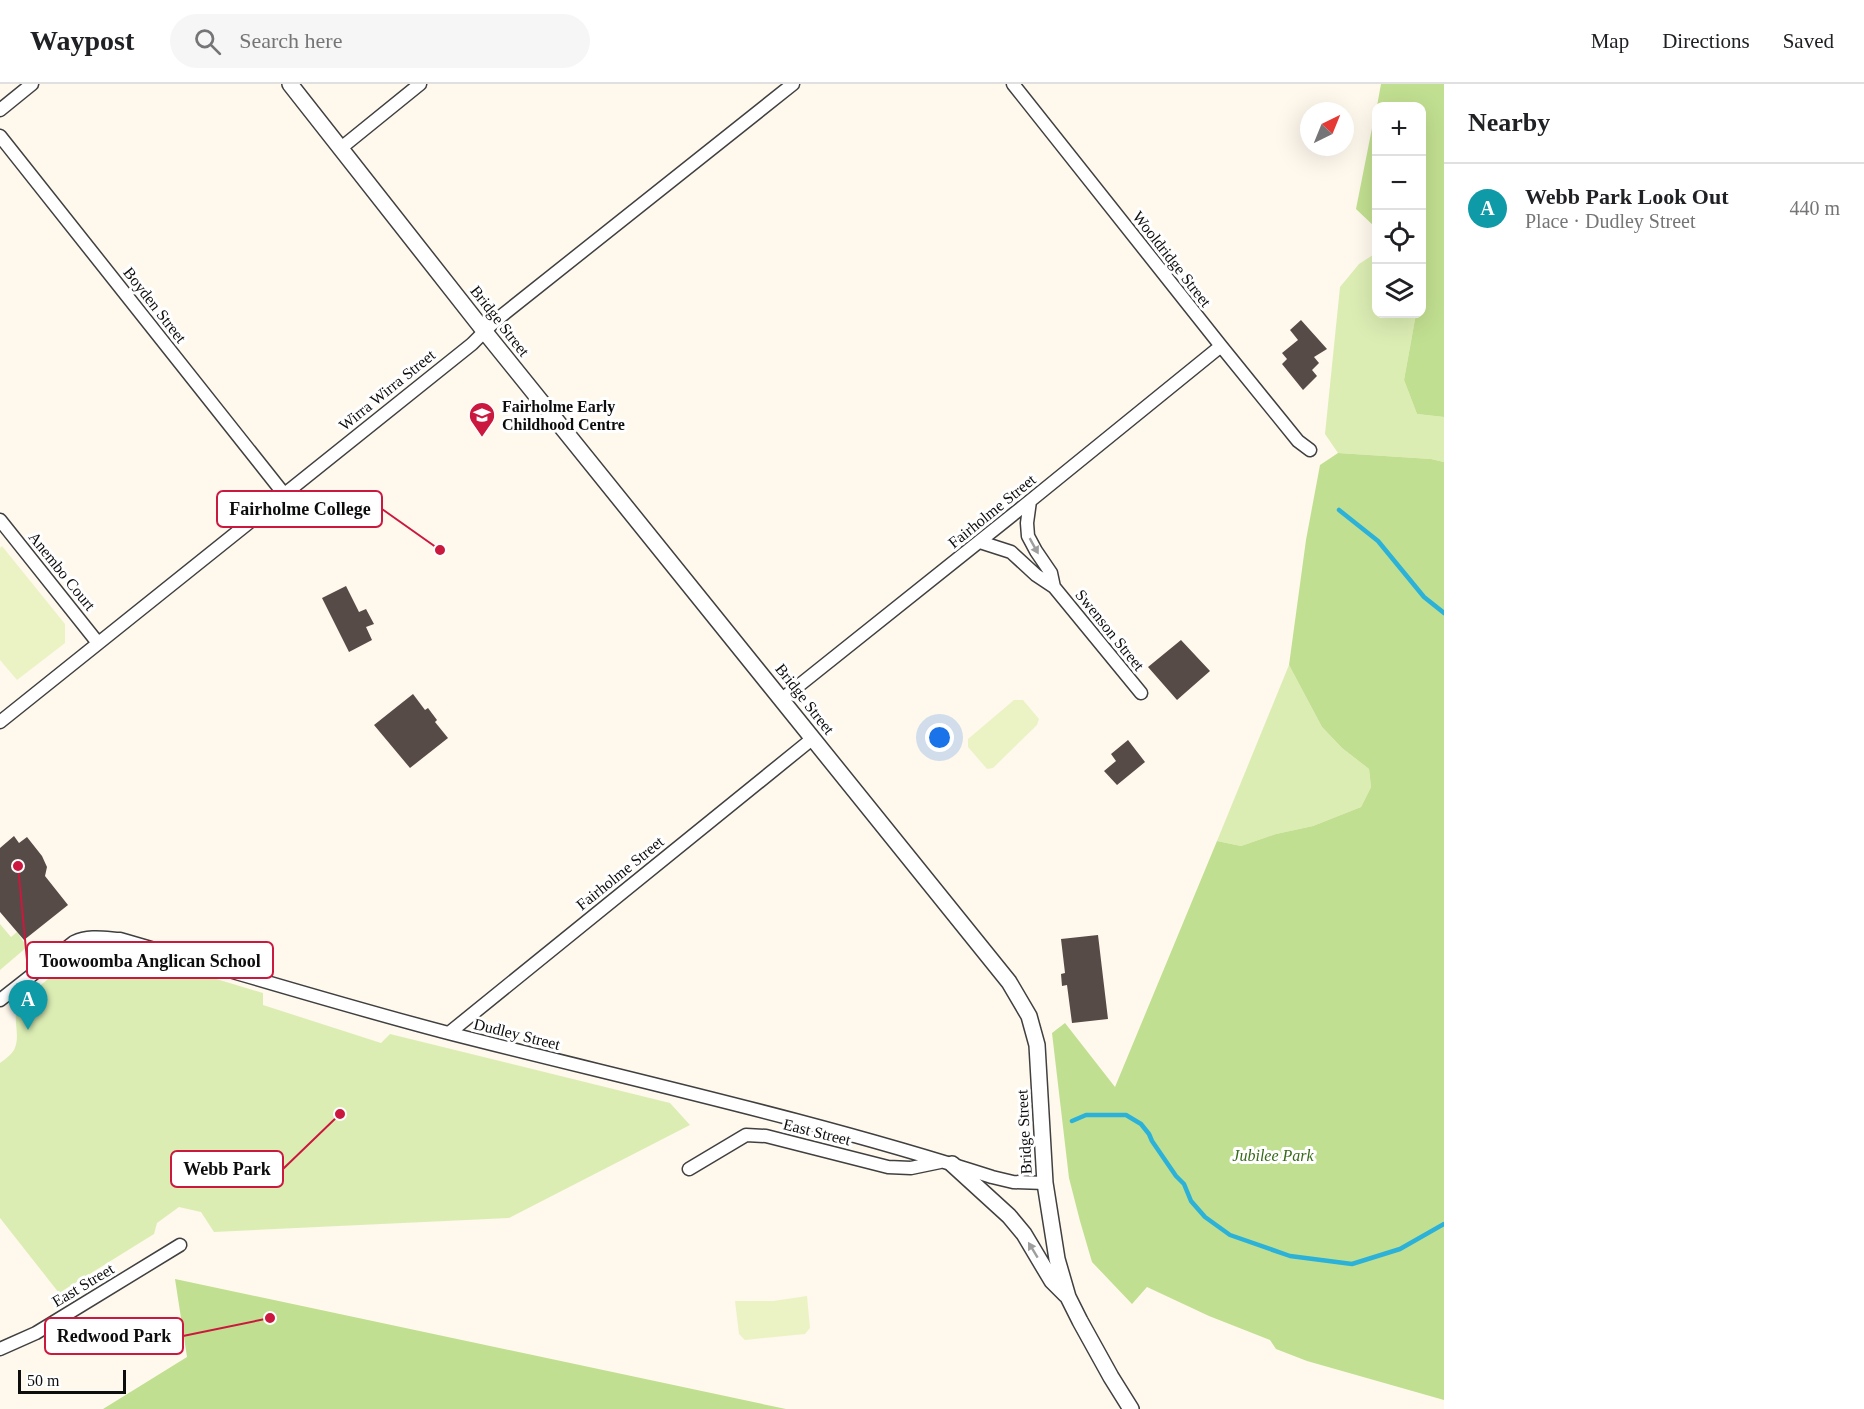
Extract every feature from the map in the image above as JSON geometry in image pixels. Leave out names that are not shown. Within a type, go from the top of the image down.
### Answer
[{"type":"street","points":[[0,110],[32,84]]},
{"type":"street","name":"Bridge Street","points":[[291,84],[484,332],[1009,982],[1025,1010],[1037,1045],[1046,1183],[1057,1259],[1068,1297],[1131,1409]]},
{"type":"street","points":[[341,148],[420,84]]},
{"type":"street","name":"Wirra Wirra Street","points":[[0,722],[504,314],[794,84]]},
{"type":"street","name":"Wooldridge Street","points":[[1013,84],[1298,441],[1310,450]]},
{"type":"street","name":"Boyden Street","points":[[0,136],[284,494]]},
{"type":"street","name":"Fairholme Street","points":[[782,699],[1221,346]]},
{"type":"street","name":"Swenson Street","points":[[1030,501],[1028,536],[1051,573],[1054,587]]},
{"type":"street","name":"Anembo Court","points":[[0,520],[98,643]]},
{"type":"street","name":"Swenson Street","points":[[980,542],[1011,552],[1041,579],[1054,587],[1141,693]]},
{"type":"street","name":"Fairholme Street","points":[[449,1033],[812,739]]},
{"type":"street","name":"Dudley Street","points":[[0,1000],[62,950],[83,938],[120,939],[319,998],[851,1135],[1013,1182],[1046,1183]]},
{"type":"street","name":"East Street","points":[[689,1169],[746,1135],[766,1136],[888,1167],[911,1168],[948,1163]]},
{"type":"street","points":[[948,1163],[997,1202],[1009,1215],[1024,1233],[1052,1281],[1068,1297]]},
{"type":"street","name":"East Street","points":[[0,1349],[36,1333],[180,1245]]},
{"type":"green space","points":[[1381,84],[1444,84],[1444,417],[1417,414],[1404,380],[1415,318],[1426,318],[1426,102],[1378,102]]},
{"type":"green space","points":[[1372,128],[1372,224],[1356,209]]},
{"type":"green space","points":[[1372,256],[1372,318],[1415,318],[1404,380],[1417,414],[1444,417],[1444,462],[1431,459],[1338,453],[1325,434],[1340,287],[1359,264]]},
{"type":"green space","name":"Jubilee Park","points":[[1338,453],[1431,459],[1444,462],[1444,1400],[1307,1361],[1276,1349],[1270,1340],[1209,1316],[1147,1287],[1132,1304],[1092,1262],[1069,1178],[1052,1033],[1065,1023],[1115,1087],[1217,841],[1241,846],[1276,834],[1313,826],[1361,807],[1371,787],[1369,769],[1342,748],[1322,727],[1289,665],[1306,540],[1320,465]]},
{"type":"green space","points":[[2,546],[65,624],[65,643],[17,680],[0,660],[0,548]]},
{"type":"green space","points":[[1289,665],[1322,727],[1342,748],[1369,769],[1371,787],[1361,807],[1313,826],[1276,834],[1241,846],[1217,841]]},
{"type":"green space","points":[[1014,700],[1023,700],[1039,719],[1037,725],[993,768],[987,769],[968,747],[968,739]]},
{"type":"green space","points":[[0,924],[11,937],[17,932],[27,947],[0,970]]},
{"type":"green space","points":[[101,952],[177,967],[263,993],[263,1005],[381,1043],[390,1034],[670,1103],[690,1125],[509,1218],[214,1232],[201,1212],[179,1207],[157,1223],[154,1234],[59,1293],[0,1218],[0,1063],[13,1052],[16,1044],[16,1014],[20,1002],[70,961],[84,955]]},
{"type":"green space","points":[[175,1279],[786,1409],[103,1409],[187,1357]]},
{"type":"green space","points":[[807,1296],[810,1328],[805,1334],[745,1340],[739,1334],[735,1301],[773,1301]]},
{"type":"building","points":[[1301,320],[1327,349],[1314,357],[1319,363],[1312,370],[1317,376],[1303,390],[1282,364],[1287,359],[1282,353],[1298,340],[1290,330]]},
{"type":"building","points":[[346,586],[359,612],[366,609],[374,624],[366,627],[372,640],[349,652],[322,598]]},
{"type":"building","points":[[1181,640],[1210,671],[1177,700],[1148,667]]},
{"type":"building","points":[[413,694],[425,710],[428,708],[437,720],[435,722],[448,738],[410,768],[374,725]]},
{"type":"building","points":[[1128,740],[1145,762],[1117,785],[1104,771],[1116,761],[1111,754]]},
{"type":"building","points":[[14,836],[19,843],[27,837],[42,856],[47,867],[45,876],[68,905],[24,940],[0,912],[0,848]]},
{"type":"building","points":[[1098,935],[1108,1019],[1072,1023],[1067,985],[1062,986],[1061,974],[1065,973],[1061,939]]},
{"type":"waterway","points":[[1339,510],[1378,541],[1424,597],[1444,613]]},
{"type":"waterway","points":[[1072,1121],[1086,1115],[1126,1115],[1141,1124],[1176,1176],[1184,1184],[1191,1201],[1205,1217],[1230,1235],[1290,1256],[1352,1264],[1400,1249],[1444,1224]]},
{"type":"place","name":"Fairholme Early Childhood Centre","points":[[482,438]]},
{"type":"place","name":"Fairholme College","points":[[440,550]]},
{"type":"place","name":"Toowoomba Anglican School","points":[[18,866]]},
{"type":"place","name":"Webb Park Look Out","points":[[28,1030]]},
{"type":"place","name":"Webb Park","points":[[340,1114]]},
{"type":"place","name":"Redwood Park","points":[[270,1318]]}]
